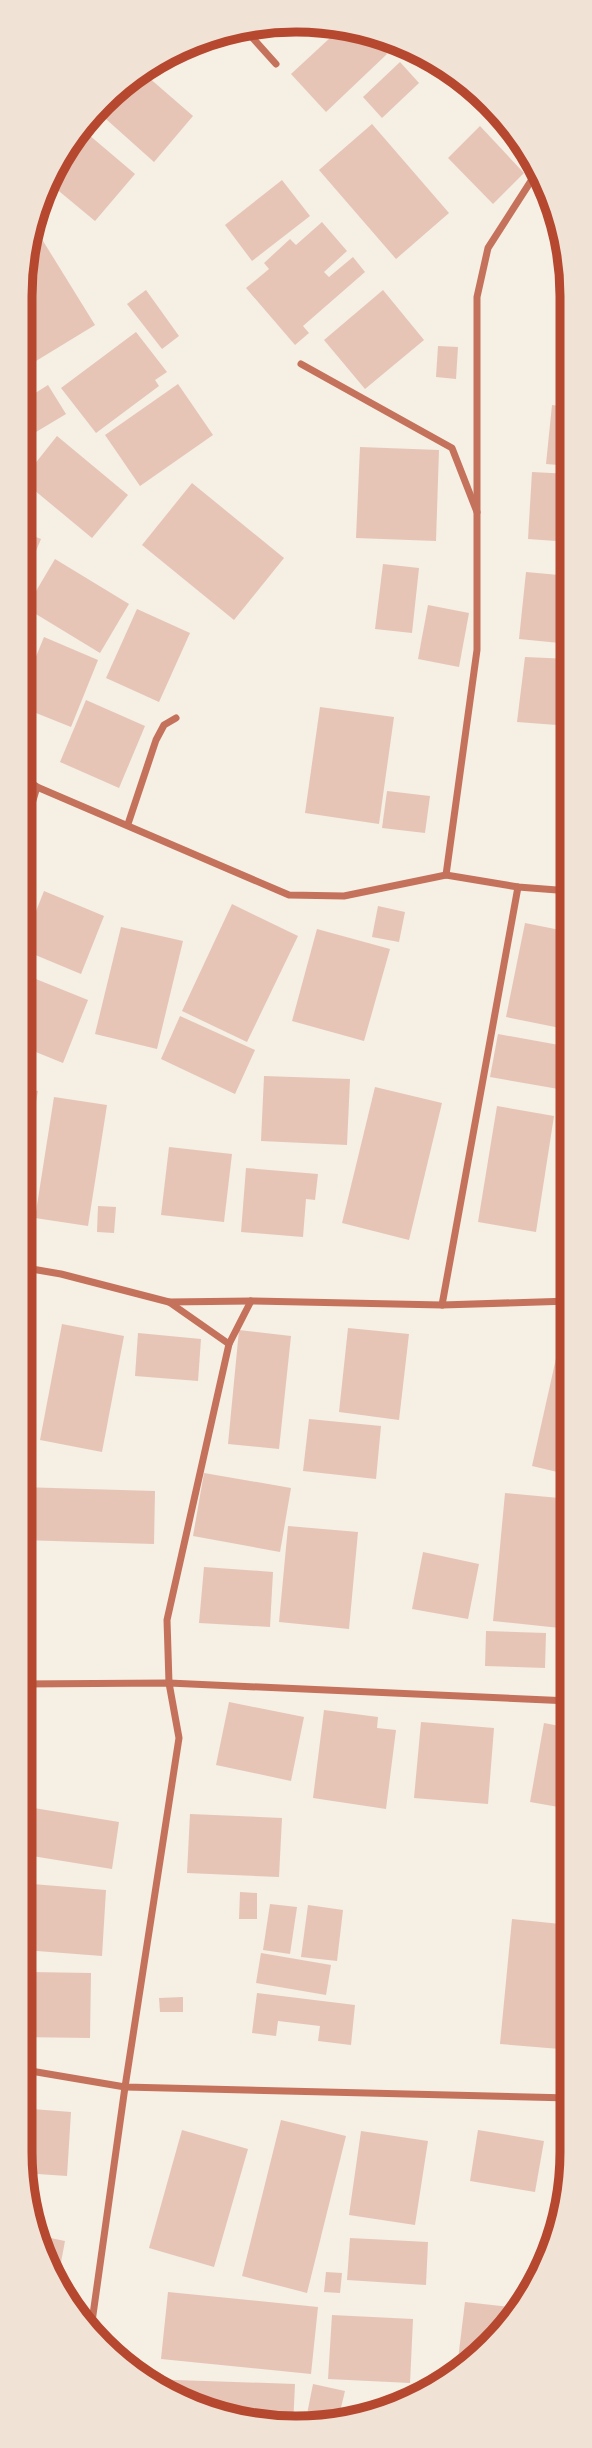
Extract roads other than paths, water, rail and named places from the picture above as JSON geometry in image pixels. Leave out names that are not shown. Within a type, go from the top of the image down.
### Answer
[{"type":"street","points":[[251,36],[276,64]]},
{"type":"street","points":[[452,82],[489,115]]},
{"type":"street","points":[[446,875],[477,650],[477,297],[488,248],[533,178]]},
{"type":"street","points":[[301,364],[452,448],[478,516]]},
{"type":"street","points":[[128,824],[156,740],[164,725],[176,718]]},
{"type":"street","points":[[32,783],[289,895],[344,896],[446,875],[518,887],[560,890]]},
{"type":"street","points":[[32,803],[37,786]]},
{"type":"street","points":[[442,1306],[518,887]]},
{"type":"street","points":[[32,1269],[169,1302],[251,1301],[442,1306],[560,1301]]},
{"type":"street","points":[[92,2320],[179,1738],[169,1683],[167,1620],[229,1344],[251,1301]]},
{"type":"street","points":[[169,1302],[229,1344]]},
{"type":"street","points":[[32,1684],[169,1683],[560,1701]]},
{"type":"street","points":[[32,2071],[125,2087],[560,2098]]}]
